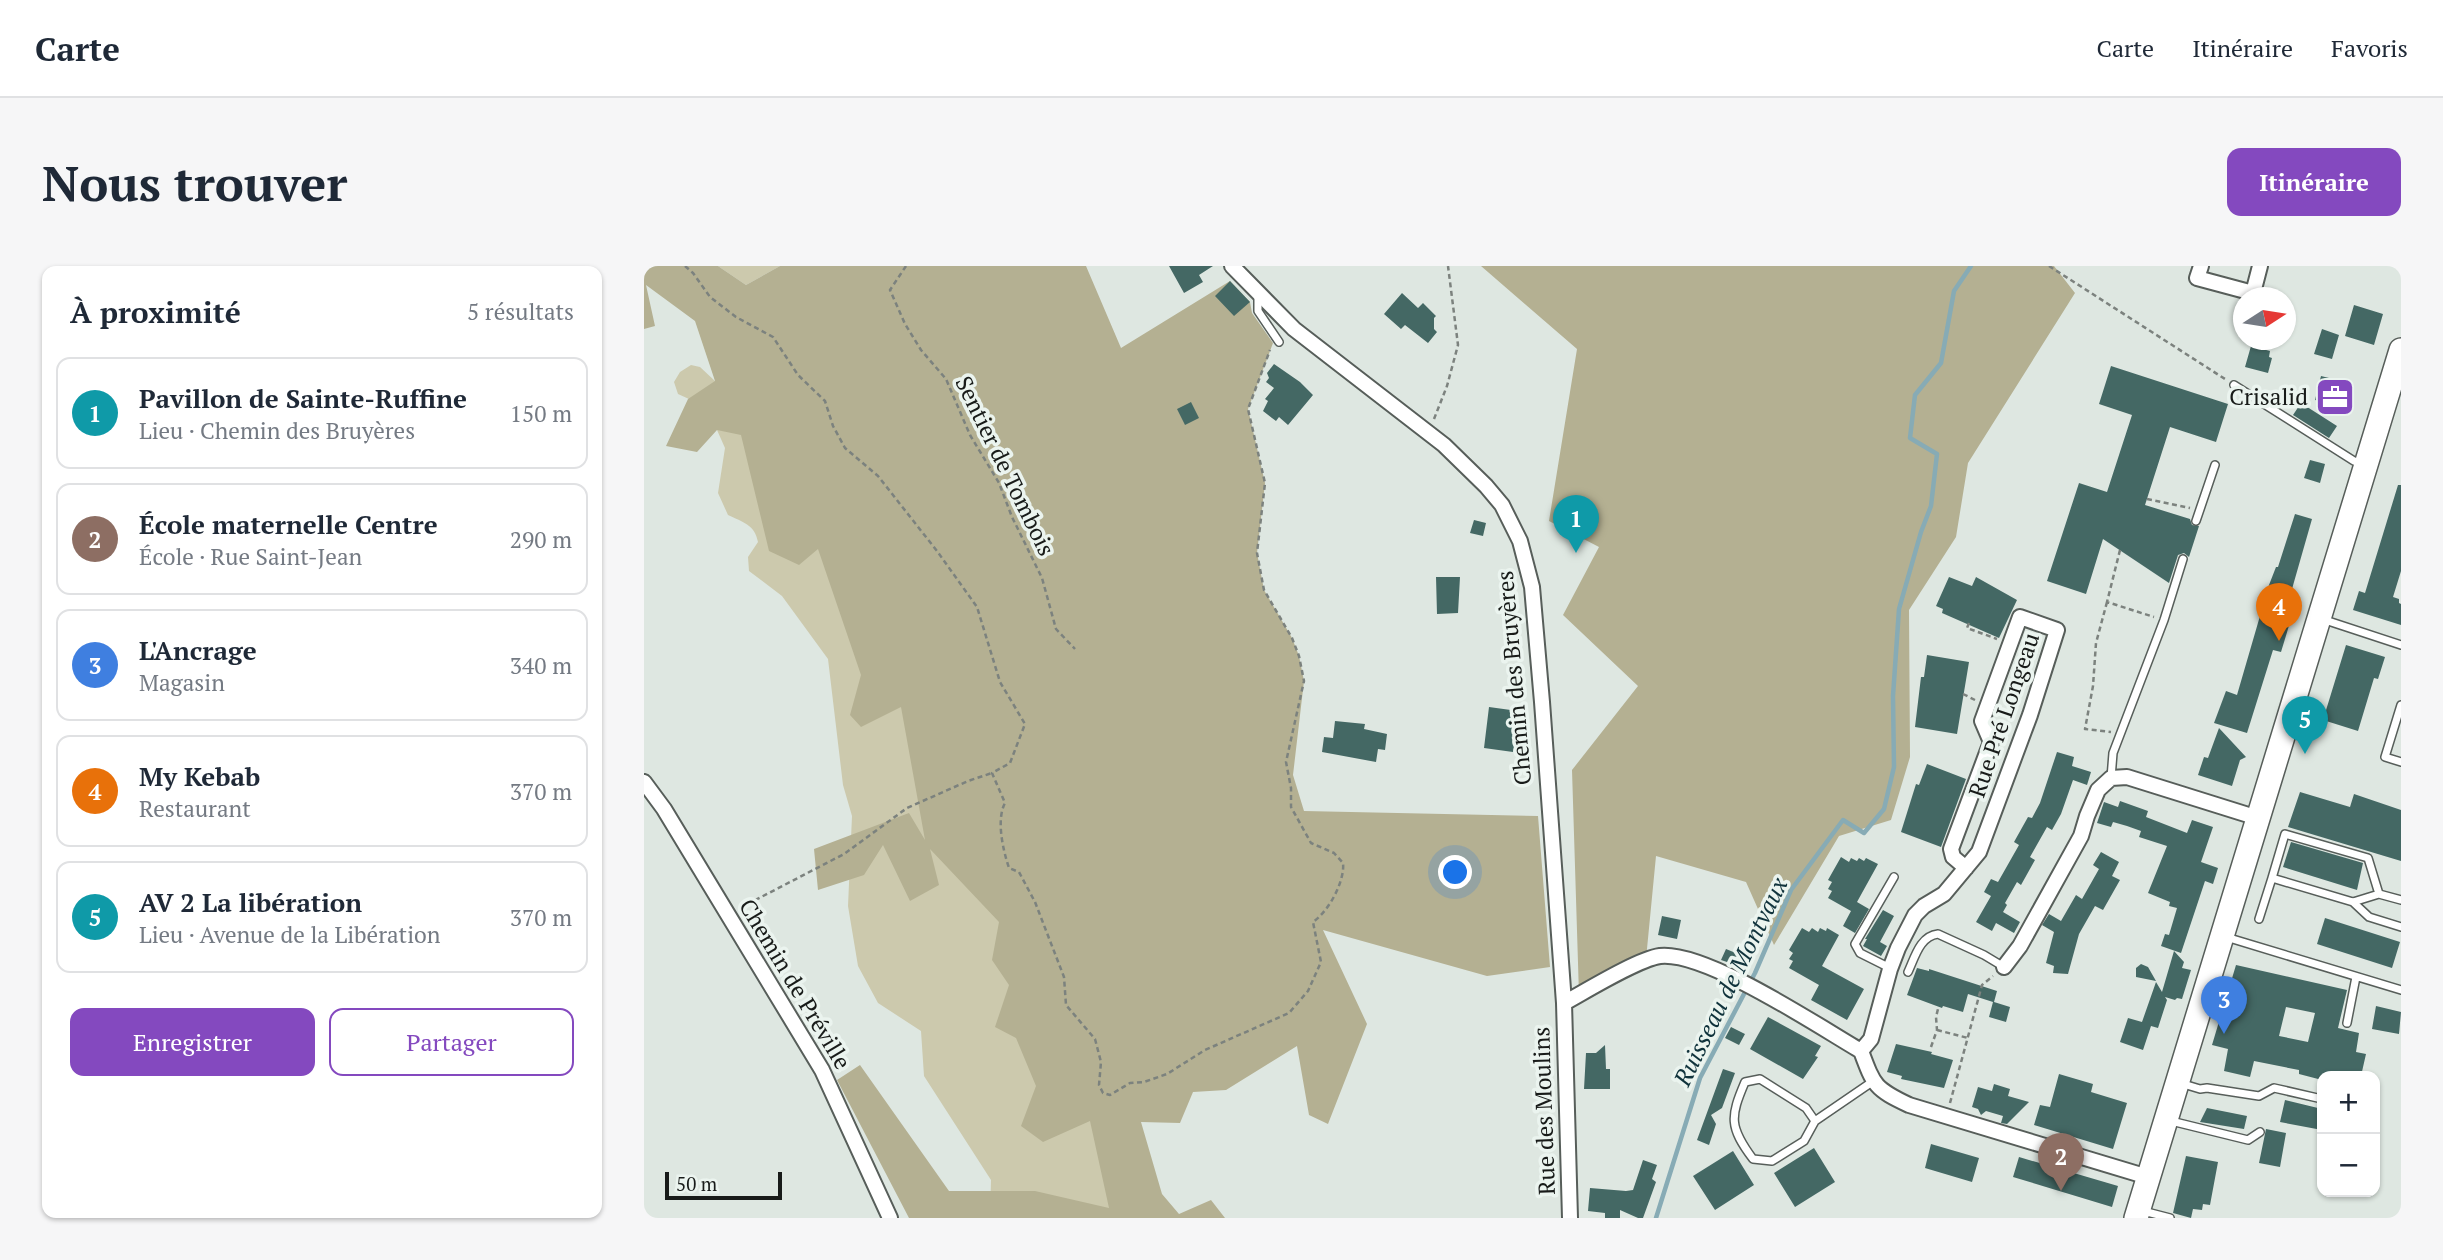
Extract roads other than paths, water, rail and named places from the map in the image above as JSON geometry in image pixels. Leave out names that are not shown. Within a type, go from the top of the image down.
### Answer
[{"type":"main road","points":[[2137,1214],[2401,350]]},
{"type":"street","name":"Chemin des Bruyères","points":[[1232,266],[1294,329],[1428,432],[1486,485],[1512,523],[1527,561],[1532,587],[1564,1003]]},
{"type":"street","points":[[2201,266],[2197,278],[2253,293],[2260,266]]},
{"type":"street","name":"Rue Pré Longeau","points":[[1861,1051],[1871,1040],[1890,969],[1915,915],[1944,894],[1966,868],[1979,852],[2030,715],[2057,630],[2020,617],[1982,721],[1991,742],[1951,849],[1953,857],[1966,868]]},
{"type":"street","points":[[2004,967],[2020,946],[2081,836],[2098,790],[2110,778],[2127,777],[2258,818]]},
{"type":"street","name":"Chemin de Préville","points":[[644,782],[664,809],[822,1070],[890,1218]]},
{"type":"street","points":[[1564,1003],[1639,963],[1659,956],[1678,957],[1740,980],[1861,1051],[1872,1082],[1885,1094],[1909,1105],[2148,1177]]},
{"type":"street","name":"Rue des Moulins","points":[[1564,1003],[1570,1218]]},
{"type":"lane","points":[[1258,295],[1258,311],[1277,339]]},
{"type":"lane","points":[[2234,385],[2354,461],[2366,464]]},
{"type":"lane","points":[[2196,521],[2215,465]]},
{"type":"lane","points":[[2110,778],[2113,753],[2164,620],[2183,559]]},
{"type":"lane","points":[[2319,618],[2401,645]]},
{"type":"lane","points":[[2401,705],[2385,757],[2401,762]]},
{"type":"lane","points":[[2259,919],[2285,834],[2368,858],[2379,894]]},
{"type":"lane","points":[[1890,969],[1860,953],[1855,944],[1894,877]]},
{"type":"lane","points":[[2272,878],[2353,902],[2369,917],[2401,927]]},
{"type":"lane","points":[[2353,902],[2379,894],[2401,900]]},
{"type":"lane","points":[[1908,972],[1924,939],[1938,934],[2004,967]]},
{"type":"lane","points":[[2222,936],[2401,990]]},
{"type":"lane","points":[[2347,1023],[2356,977]]},
{"type":"lane","points":[[1815,1121],[1806,1108],[1760,1079],[1745,1082],[1733,1111],[1738,1140],[1753,1159],[1772,1161],[1804,1141],[1815,1121],[1872,1082]]},
{"type":"lane","points":[[2177,1083],[2200,1089],[2259,1096],[2274,1088],[2317,1098]]},
{"type":"lane","points":[[2166,1119],[2248,1140],[2260,1132]]},
{"type":"lane","points":[[2137,1214],[2170,1218]]},
{"type":"waterway","name":"Ruisseau de Montvaux","points":[[1656,1218],[1700,1078],[1755,973],[1791,890],[1843,820],[1864,833],[1884,809],[1894,767],[1893,696],[1899,609],[1931,506],[1937,454],[1910,438],[1915,395],[1941,363],[1954,291],[1971,266]]},
{"type":"place","name":"Crisalid","points":[[2335,397]]},
{"type":"place","name":"Pavillon de Sainte-Ruffine","points":[[1576,553]]},
{"type":"place","name":"My Kebab","points":[[2279,641]]},
{"type":"place","name":"AV 2 La libération","points":[[2305,754]]},
{"type":"place","name":"L'Ancrage","points":[[2224,1034]]},
{"type":"place","name":"École maternelle Centre","points":[[2061,1191]]}]
